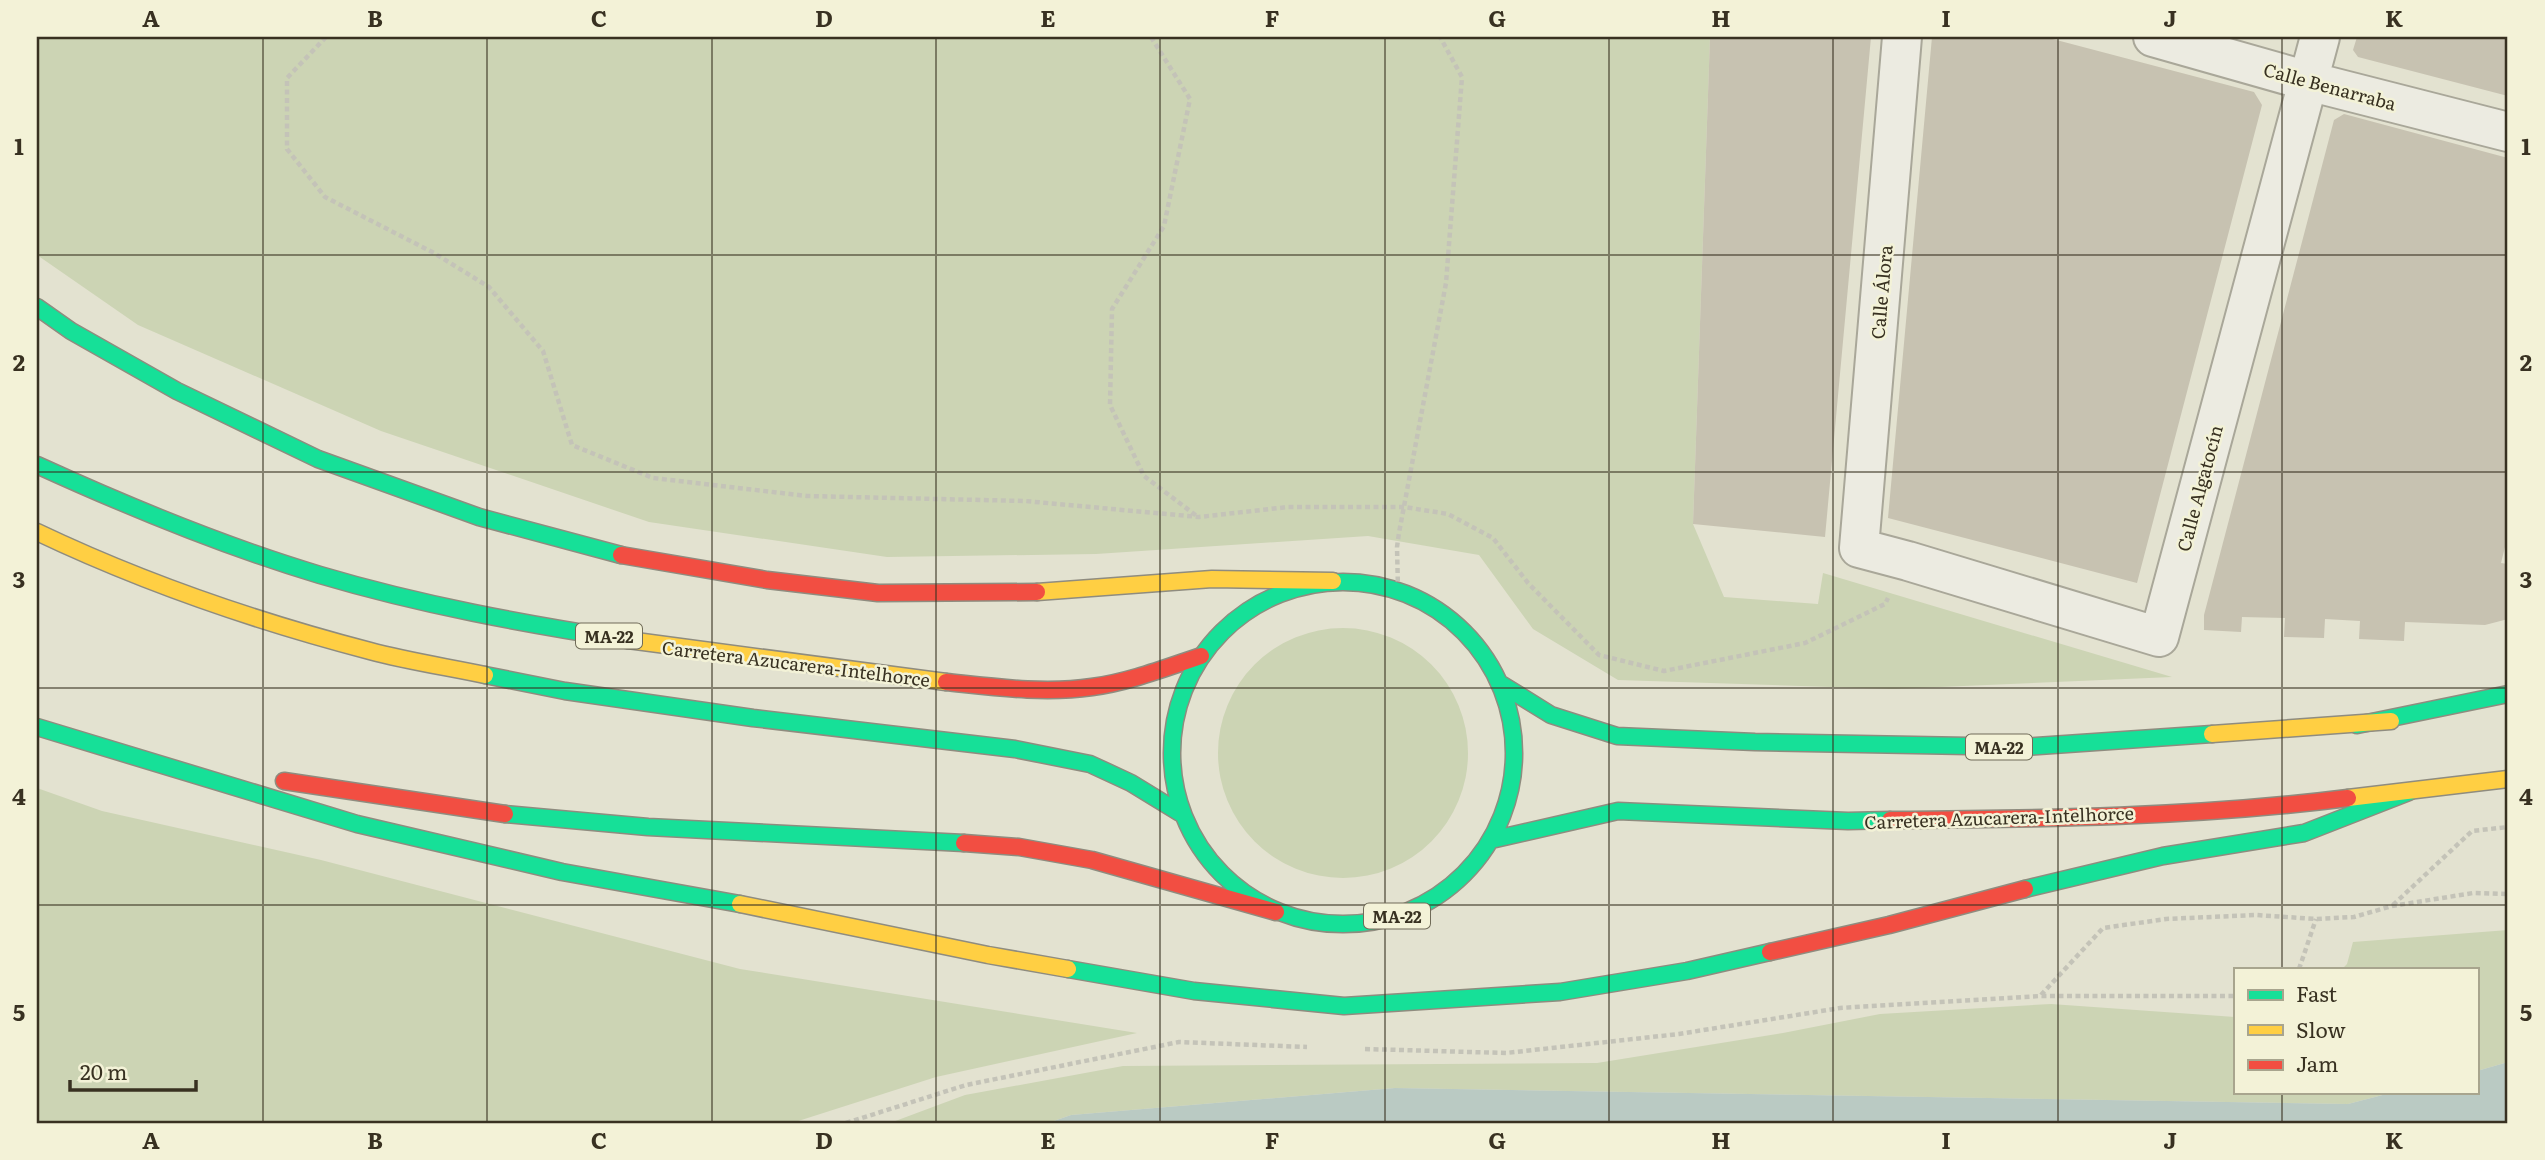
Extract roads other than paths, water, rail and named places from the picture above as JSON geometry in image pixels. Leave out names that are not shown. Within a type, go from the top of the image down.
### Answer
[{"type":"main road","points":[[37,307],[71,331],[177,391],[318,459],[479,517],[641,560],[767,580],[878,593],[1017,594],[1212,579],[1333,581]]},
{"type":"main road","name":"Carretera Azucarera-Intelhorce","points":[[37,465],[117,502],[212,539],[325,576],[475,613],[662,645],[882,675],[999,687],[1081,689],[1152,673],[1201,656]]},
{"type":"main road","name":"MA-22","points":[[37,532],[79,552],[215,604],[370,651],[565,691],[753,718],[1015,749],[1090,764],[1131,783],[1180,813]]},
{"type":"main road","name":"MA-22","points":[[1333,581],[1365,583],[1398,590],[1430,605],[1465,632],[1501,684],[1514,737],[1506,806],[1491,840],[1452,886],[1399,916],[1342,925],[1308,922],[1276,912],[1230,884],[1205,858],[1180,813],[1175,797],[1171,727],[1201,656],[1237,620],[1287,590],[1333,581]]},
{"type":"main road","name":"MA-22","points":[[1501,684],[1551,715],[1618,736],[2024,747],[2357,725],[2508,708]]},
{"type":"main road","points":[[2357,725],[2508,694]]},
{"type":"main road","points":[[37,727],[357,824],[562,872],[1194,992],[1344,1006],[1560,992],[1687,971],[1889,925],[2163,856],[2304,833],[2409,792]]},
{"type":"main road","points":[[130,757],[477,812],[648,827],[895,838],[1018,847],[1092,860],[1276,912]]},
{"type":"main road","name":"Carretera Azucarera-Intelhorce","points":[[1491,840],[1618,811],[1848,821],[2016,819],[2240,808],[2409,792],[2508,779]]},
{"type":"street","name":"Calle Álora","points":[[1859,548],[1902,37]]},
{"type":"street","name":"Calle Benarraba","points":[[2153,37],[2308,82],[2508,132]]},
{"type":"street","name":"Calle Algatocín","points":[[1859,548],[2159,637],[2320,37]]}]
